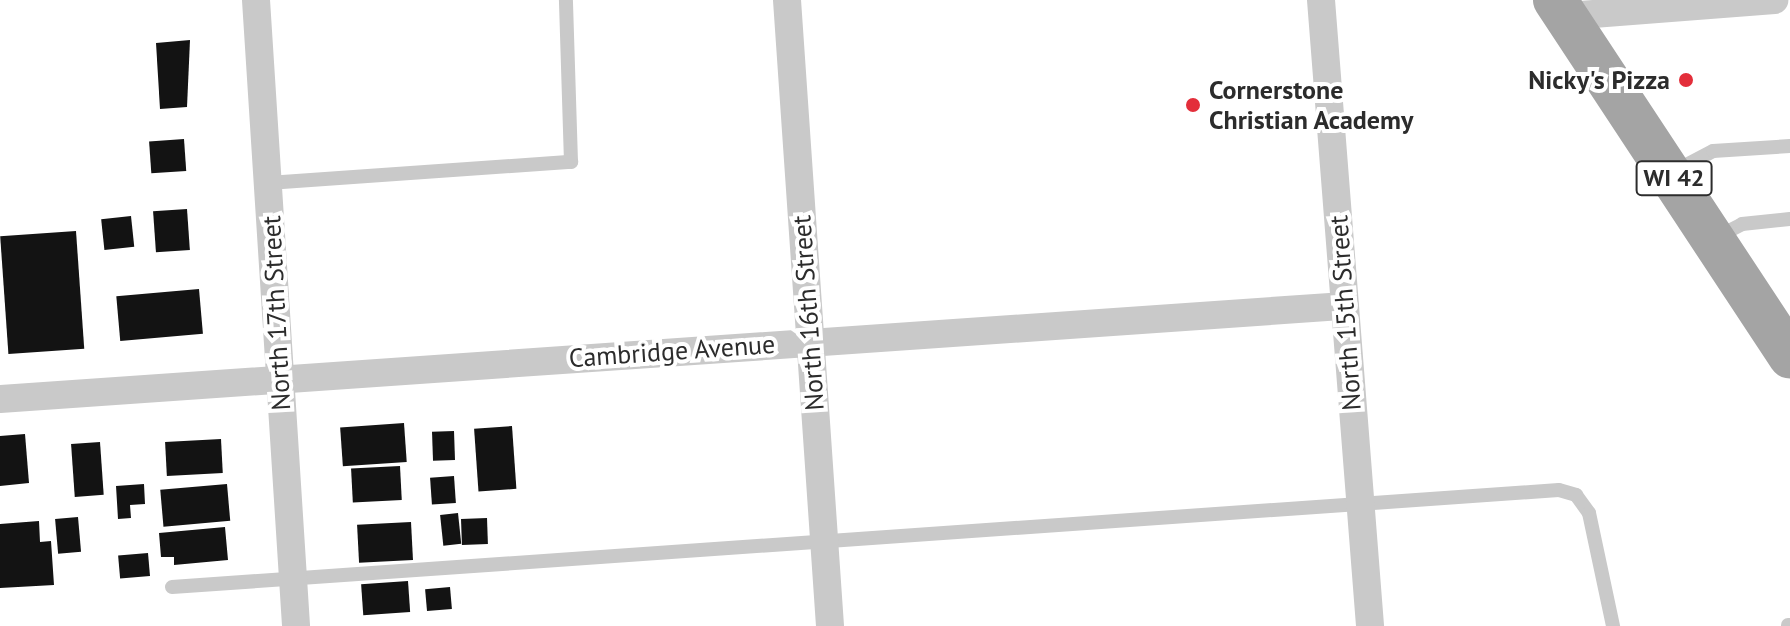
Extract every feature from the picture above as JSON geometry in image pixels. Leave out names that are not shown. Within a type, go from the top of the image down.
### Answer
[{"type":"main road","name":"WI 42","points":[[1561,8],[1715,238],[1790,357]]},
{"type":"street","name":"North 17th Street","points":[[256,0],[296,626]]},
{"type":"street","name":"North 16th Street","points":[[787,0],[830,626]]},
{"type":"street","name":"North 15th Street","points":[[1321,0],[1370,626]]},
{"type":"street","points":[[1561,8],[1774,0]]},
{"type":"street","name":"Cambridge Avenue","points":[[0,399],[1345,306]]},
{"type":"lane","points":[[268,183],[571,162],[566,0]]},
{"type":"lane","points":[[1672,173],[1707,152],[1790,146]]},
{"type":"lane","points":[[1715,238],[1742,224],[1790,219]]},
{"type":"lane","points":[[172,587],[823,539],[1572,493],[1589,513],[1613,626]]},
{"type":"building","points":[[190,40],[187,107],[160,109],[156,43]]},
{"type":"building","points":[[184,139],[186,171],[151,173],[149,141]]},
{"type":"building","points":[[187,209],[190,250],[156,252],[153,211]]},
{"type":"building","points":[[131,216],[134,247],[104,250],[101,219]]},
{"type":"building","points":[[76,231],[84,349],[8,354],[0,236]]},
{"type":"building","points":[[199,289],[203,334],[120,341],[116,296]]},
{"type":"building","points":[[404,423],[407,462],[343,466],[340,427]]},
{"type":"building","points":[[512,426],[516,489],[478,491],[474,429]]},
{"type":"building","points":[[454,431],[455,460],[433,461],[432,432]]},
{"type":"building","points":[[25,434],[29,483],[0,486],[0,436]]},
{"type":"building","points":[[221,439],[223,473],[167,476],[165,442]]},
{"type":"building","points":[[100,442],[104,495],[75,497],[71,444]]},
{"type":"building","points":[[400,466],[402,500],[353,503],[351,469]]},
{"type":"building","points":[[454,476],[456,503],[432,505],[430,478]]},
{"type":"building","points":[[144,484],[145,504],[130,505],[131,518],[118,519],[116,486]]},
{"type":"building","points":[[227,484],[230,521],[163,527],[160,490]]},
{"type":"building","points":[[458,513],[461,544],[443,546],[440,515]]},
{"type":"building","points":[[78,517],[81,552],[58,554],[55,519]]},
{"type":"building","points":[[487,518],[488,544],[462,545],[461,519]]},
{"type":"building","points":[[39,521],[40,542],[51,541],[54,585],[0,588],[0,524]]},
{"type":"building","points":[[411,522],[413,560],[359,563],[357,525]]},
{"type":"building","points":[[225,527],[228,560],[174,565],[174,557],[161,557],[159,533]]},
{"type":"building","points":[[148,553],[150,576],[120,579],[118,556]]},
{"type":"building","points":[[408,581],[410,612],[363,615],[361,584]]},
{"type":"building","points":[[450,587],[452,609],[427,611],[425,589]]},
{"type":"place","name":"Nicky's Pizza","points":[[1686,80]]},
{"type":"place","name":"Cornerstone Christian Academy","points":[[1193,105]]}]
